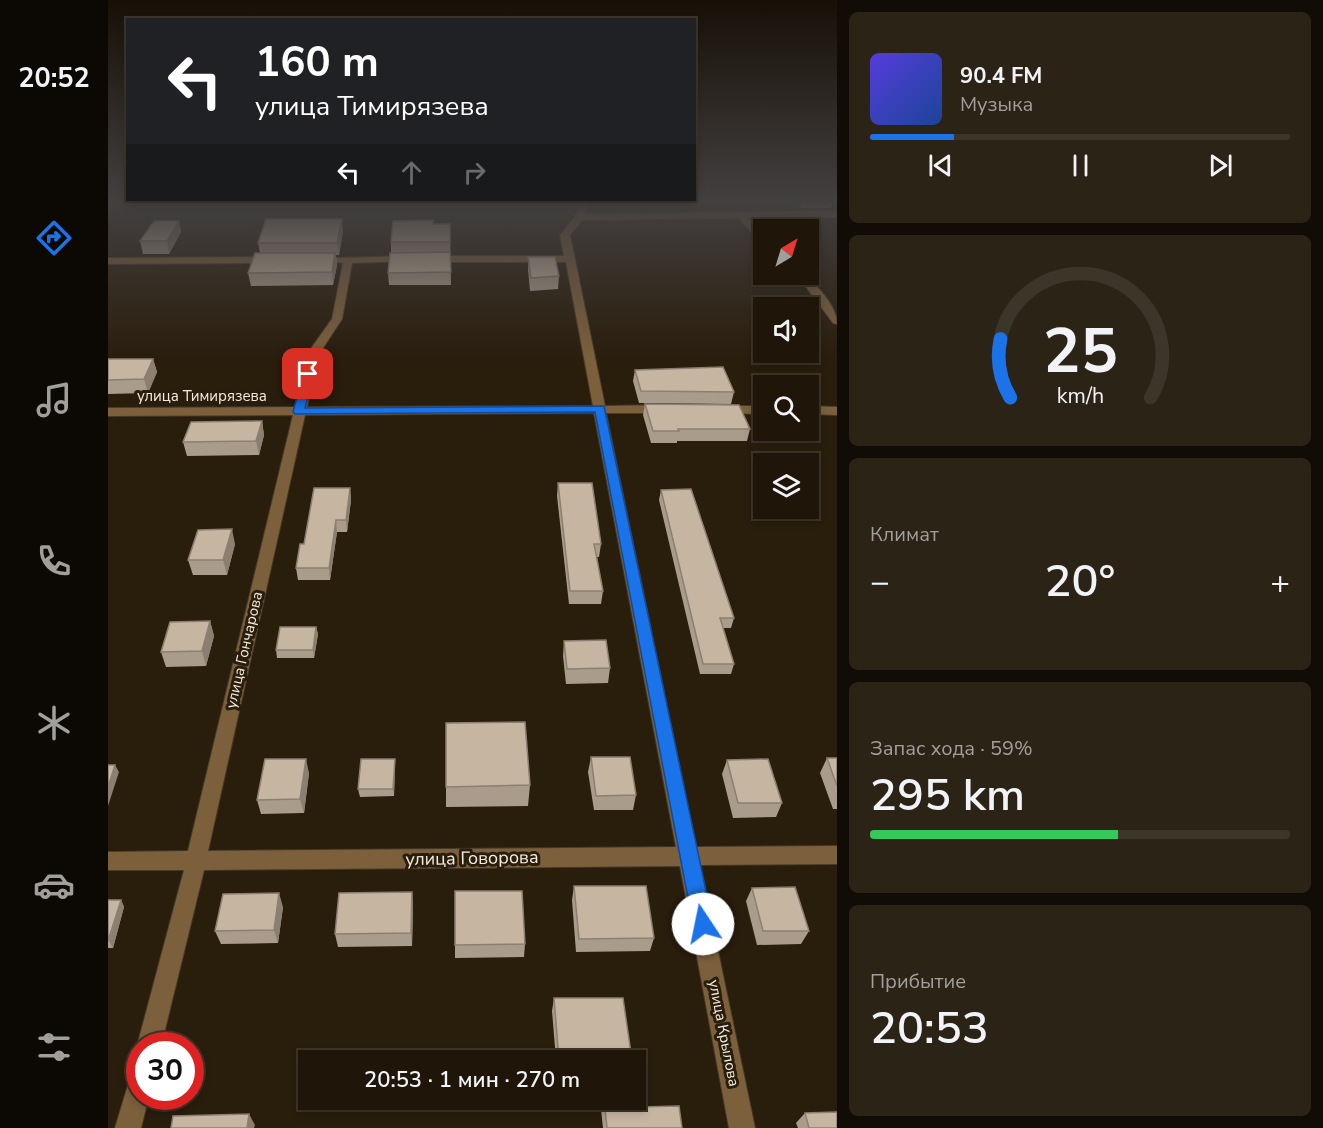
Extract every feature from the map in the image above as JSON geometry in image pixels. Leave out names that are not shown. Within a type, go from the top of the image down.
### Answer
[{"type":"street","name":"улица Крылова","points":[[569,255],[690,856],[742,1128]]},
{"type":"street","name":"улица Гончарова","points":[[153,1032],[196,861],[313,354],[337,319],[340,260],[570,259]]},
{"type":"street","points":[[108,261],[285,260]]},
{"type":"street","points":[[810,285],[837,321]]},
{"type":"street","name":"улица Тимирязева","points":[[108,412],[682,410]]},
{"type":"street","points":[[705,410],[753,410]]},
{"type":"street","points":[[819,410],[837,411]]},
{"type":"street","name":"улица Говорова","points":[[108,861],[837,855]]},
{"type":"street","points":[[128,1128],[133,1110]]},
{"type":"building","points":[[254,255],[335,255],[332,272],[248,273]]},
{"type":"building","points":[[390,255],[450,255],[451,272],[388,273]]},
{"type":"building","points":[[528,257],[555,257],[559,276],[531,278]]},
{"type":"building","points":[[108,359],[153,359],[144,379],[108,380]]},
{"type":"building","points":[[723,367],[734,392],[641,391],[635,370]]},
{"type":"building","points":[[645,404],[739,405],[750,429],[653,431]]},
{"type":"building","points":[[262,421],[256,441],[183,442],[191,422]]},
{"type":"building","points":[[558,483],[592,483],[601,544],[594,544],[603,591],[570,591]]},
{"type":"building","points":[[314,488],[350,488],[346,520],[336,520],[329,568],[296,568],[300,544],[304,544]]},
{"type":"building","points":[[691,489],[734,618],[720,618],[734,664],[703,664],[661,490]]},
{"type":"building","points":[[232,529],[223,560],[188,560],[198,530]]},
{"type":"building","points":[[210,621],[202,651],[161,652],[170,622]]},
{"type":"building","points":[[280,627],[316,627],[313,650],[276,650]]},
{"type":"building","points":[[606,640],[610,668],[567,669],[564,641]]},
{"type":"building","points":[[525,722],[530,785],[446,787],[446,723]]},
{"type":"building","points":[[591,757],[630,757],[636,795],[596,796]]},
{"type":"building","points":[[827,758],[837,758],[837,786]]},
{"type":"building","points":[[265,759],[306,759],[300,799],[257,800]]},
{"type":"building","points":[[361,759],[395,759],[393,789],[358,789]]},
{"type":"building","points":[[768,759],[782,803],[738,803],[727,760]]},
{"type":"building","points":[[108,765],[115,765],[108,787]]},
{"type":"building","points":[[574,886],[646,886],[654,938],[579,939]]},
{"type":"building","points":[[795,887],[809,931],[763,931],[752,888]]},
{"type":"building","points":[[455,891],[522,891],[525,944],[455,945]]},
{"type":"building","points":[[412,892],[411,933],[335,934],[339,893]]},
{"type":"building","points":[[279,893],[274,930],[215,931],[223,894]]},
{"type":"building","points":[[108,900],[121,900],[108,941]]},
{"type":"building","points":[[554,998],[623,998],[631,1050],[558,1050]]},
{"type":"building","points":[[679,1106],[682,1128],[607,1128],[605,1110],[646,1110],[646,1107]]},
{"type":"building","points":[[837,1112],[837,1128],[809,1128],[805,1113]]},
{"type":"building","points":[[249,1114],[247,1128],[171,1128],[173,1116]]},
{"type":"route","points":[[308,374],[299,412],[600,409],[703,924]]}]
